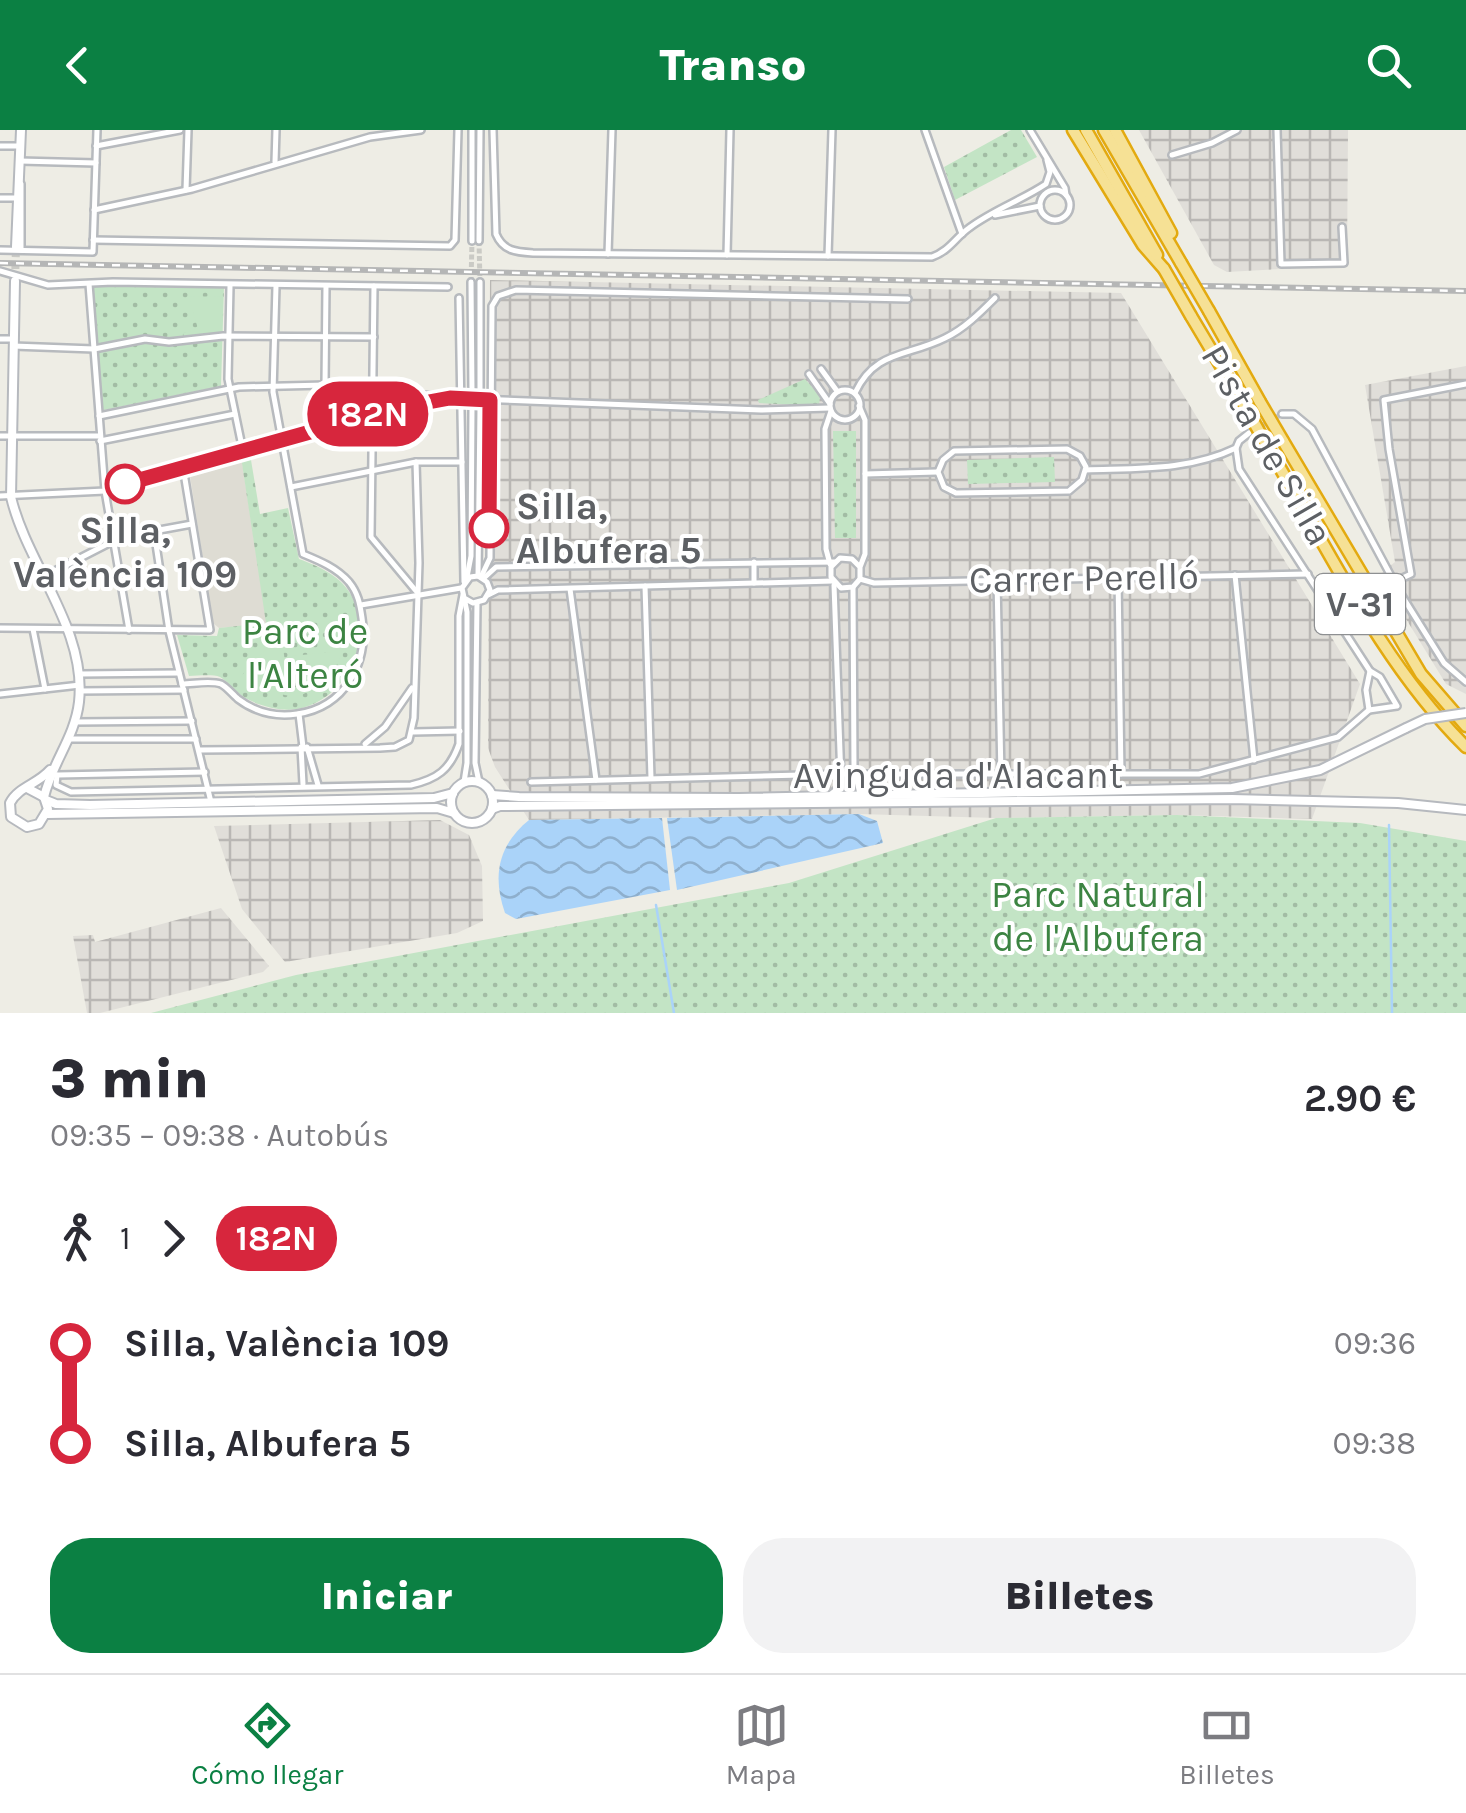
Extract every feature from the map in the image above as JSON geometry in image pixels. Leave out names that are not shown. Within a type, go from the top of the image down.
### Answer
[{"type":"highway","points":[[1073,130],[1142,245],[1164,268]]},
{"type":"highway","name":"Pista de Silla","points":[[1086,130],[1191,316],[1409,682],[1438,720],[1466,747]]},
{"type":"highway","name":"Pista de Silla","points":[[1104,130],[1422,674],[1466,726]]},
{"type":"highway","points":[[1115,130],[1170,232],[1181,263]]},
{"type":"main road","points":[[19,249],[22,130]]},
{"type":"main road","points":[[15,280],[11,497],[17,522],[66,629],[80,688],[70,739],[56,763],[40,782],[16,793],[5,807],[16,822],[27,828],[39,824],[47,814],[45,798],[56,763]]},
{"type":"main road","name":"Avinguda d'Alacant","points":[[492,794],[519,798],[862,796],[1232,788],[1320,770],[1436,716],[1466,713]]},
{"type":"main road","points":[[28,788],[56,804],[90,805],[434,798],[452,794],[464,782],[479,782],[492,794],[488,817],[477,823],[464,822],[454,813],[437,808],[47,814]]},
{"type":"main road","points":[[452,794],[454,813]]},
{"type":"main road","name":"Avinguda d'Alacant","points":[[492,809],[1232,799],[1383,802],[1466,810]]},
{"type":"street","points":[[0,250],[92,252],[97,130]]},
{"type":"street","points":[[96,146],[180,130]]},
{"type":"street","points":[[186,190],[188,130]]},
{"type":"street","points":[[276,130],[276,164]]},
{"type":"street","points":[[94,210],[186,190],[368,134],[421,130]]},
{"type":"street","points":[[93,240],[452,244],[458,130]]},
{"type":"street","points":[[472,130],[476,241],[480,130]]},
{"type":"street","points":[[494,130],[494,227],[500,243],[512,252],[932,257],[948,250],[987,216],[1046,184],[1050,172],[1047,160]]},
{"type":"street","points":[[608,254],[612,130]]},
{"type":"street","points":[[727,255],[730,130]]},
{"type":"street","points":[[828,256],[832,130]]},
{"type":"street","points":[[925,130],[962,234]]},
{"type":"street","points":[[1030,130],[1066,195],[1069,209],[1060,220],[1046,218],[1040,206],[1043,196]]},
{"type":"street","points":[[1172,155],[1212,143],[1236,130]]},
{"type":"street","points":[[1277,130],[1281,264],[1344,263],[1342,227]]},
{"type":"street","points":[[0,146],[21,146]]},
{"type":"street","points":[[20,161],[96,163]]},
{"type":"street","points":[[19,181],[23,192],[19,249]]},
{"type":"street","points":[[1032,193],[1043,196],[1054,191],[1066,195]]},
{"type":"street","points":[[0,198],[18,198]]},
{"type":"street","points":[[987,216],[1040,206]]},
{"type":"street","points":[[0,272],[36,284],[448,288]]},
{"type":"street","points":[[471,282],[476,390],[480,282]]},
{"type":"street","points":[[89,284],[105,491],[129,630]]},
{"type":"street","points":[[230,284],[226,336],[231,389],[244,451]]},
{"type":"street","points":[[0,694],[219,684],[256,709],[275,715],[299,714],[332,700],[352,679],[363,648],[360,606],[351,584],[340,573],[303,554],[290,487],[273,386],[276,286]]},
{"type":"street","points":[[325,385],[326,286]]},
{"type":"street","points":[[374,286],[370,537],[418,594]]},
{"type":"street","points":[[481,577],[490,558],[492,306],[498,296],[516,290],[908,299]]},
{"type":"street","points":[[459,298],[467,612],[464,782]]},
{"type":"street","points":[[855,394],[863,376],[882,360],[946,338],[995,298]]},
{"type":"street","points":[[0,339],[94,348],[145,338],[169,342],[226,336],[374,338]]},
{"type":"street","points":[[821,368],[837,391]]},
{"type":"street","points":[[809,374],[838,418],[847,420],[860,406]]},
{"type":"street","points":[[1394,582],[1411,574],[1384,400],[1466,384]]},
{"type":"street","points":[[99,416],[231,389],[325,385],[461,399],[830,408]]},
{"type":"street","points":[[837,391],[855,394],[865,420],[865,554],[860,579],[853,587],[854,775],[862,796]]},
{"type":"street","points":[[828,796],[840,787],[841,774],[832,563],[826,549],[824,429],[837,391]]},
{"type":"street","points":[[0,496],[105,491],[374,413],[450,398]]},
{"type":"street","points":[[205,772],[55,774],[56,785],[72,792],[411,785],[438,777],[454,759],[460,731],[458,616],[471,556],[476,408],[481,577],[489,586],[488,595]]},
{"type":"street","points":[[0,436],[100,439],[236,414]]},
{"type":"street","points":[[1282,414],[1294,414],[1312,429],[1394,582],[1444,663],[1466,682]]},
{"type":"street","points":[[1249,433],[1236,448],[1238,469],[1370,672],[1366,690],[1369,710]]},
{"type":"street","points":[[1086,470],[1184,466],[1209,461],[1236,448]]},
{"type":"street","points":[[1067,449],[1080,456],[1086,470],[1082,480],[1069,490],[965,493],[944,487],[938,472],[942,460],[954,452],[983,450],[1067,449]]},
{"type":"street","points":[[290,487],[416,462],[462,462]]},
{"type":"street","points":[[200,750],[395,747],[410,740],[418,594],[416,462]]},
{"type":"street","points":[[0,628],[210,630],[183,467]]},
{"type":"street","points":[[865,474],[938,472]]},
{"type":"street","points":[[43,578],[114,541],[192,524]]},
{"type":"street","points":[[154,531],[168,632],[212,802]]},
{"type":"street","points":[[360,606],[464,588],[496,567],[832,563],[847,557],[860,567]]},
{"type":"street","points":[[754,562],[754,583]]},
{"type":"street","name":"Carrer Perelló","points":[[860,579],[874,583],[1308,574]]},
{"type":"street","points":[[1235,575],[1254,760]]},
{"type":"street","points":[[1118,578],[1121,774]]},
{"type":"street","points":[[997,580],[1001,776]]},
{"type":"street","points":[[478,603],[498,590],[833,582],[842,588],[853,587]]},
{"type":"street","points":[[646,586],[652,778]]},
{"type":"street","points":[[464,588],[478,603],[474,763],[479,782]]},
{"type":"street","points":[[570,588],[596,780]]},
{"type":"street","points":[[33,628],[45,689]]},
{"type":"street","name":"Avinguda d'Alacant","points":[[531,782],[841,774],[1199,774],[1338,738],[1369,710],[1397,706],[1380,677],[1370,672]]},
{"type":"street","points":[[79,674],[180,673]]},
{"type":"street","points":[[363,746],[385,727],[413,686]]},
{"type":"street","points":[[299,714],[304,747],[303,786]]},
{"type":"street","points":[[75,722],[192,721]]},
{"type":"street","points":[[413,732],[460,731]]},
{"type":"street","points":[[70,739],[196,739]]},
{"type":"street","points":[[304,747],[318,786]]},
{"type":"shaded area","points":[[1139,130],[1348,130],[1347,265],[1227,272],[1214,265]]},
{"type":"shaded area","points":[[490,280],[1121,293],[1360,684],[1312,819],[859,814],[529,820],[495,767],[488,748]]},
{"type":"shaded area","points":[[1466,366],[1466,694],[1446,684],[1379,575],[1395,562],[1365,385]]},
{"type":"shaded area","points":[[242,462],[267,624],[219,628],[213,623],[190,476],[194,470]]},
{"type":"shaded area","points":[[440,820],[469,835],[482,866],[483,921],[457,933],[285,962],[242,909],[214,826]]},
{"type":"shaded area","points":[[221,908],[269,966],[263,972],[87,1013],[73,936],[93,935],[95,942]]},
{"type":"green space","points":[[1011,130],[1021,130],[1037,157],[955,200],[944,167]]},
{"type":"green space","points":[[91,286],[224,287],[221,386],[99,411]]},
{"type":"green space","points":[[220,296],[220,330],[184,337],[183,333],[198,329],[189,297]]},
{"type":"green space","points":[[805,379],[820,396],[819,406],[759,403],[758,400]]},
{"type":"green space","points":[[833,431],[856,431],[856,538],[835,538]]},
{"type":"green space","name":"Parc de l'Alteró","points":[[250,454],[260,514],[288,508],[299,559],[340,581],[357,611],[358,648],[343,680],[330,694],[297,709],[258,704],[220,677],[189,676],[177,635],[217,636],[219,628],[266,623],[241,457]]},
{"type":"green space","points":[[1054,457],[1055,482],[968,484],[967,460]]},
{"type":"green space","points":[[341,615],[343,643],[337,664],[323,681],[300,696],[292,656],[331,652],[330,617]]},
{"type":"green space","points":[[282,641],[290,696],[259,690],[241,676],[271,644]]},
{"type":"green space","name":"Parc Natural de l'Albufera","points":[[1177,815],[1360,823],[1466,841],[1466,1013],[151,1013],[296,975],[789,883],[996,818]]},
{"type":"water","points":[[859,814],[877,821],[883,843],[677,890],[667,818]]},
{"type":"water","points":[[662,818],[670,890],[516,919],[505,913],[499,886],[500,862],[510,840],[529,820]]},
{"type":"waterway","points":[[1389,825],[1392,1013]]},
{"type":"waterway","points":[[656,905],[674,1013]]},
{"type":"tunnel","points":[[471,282],[472,241]]},
{"type":"tunnel","points":[[479,241],[480,282]]},
{"type":"tunnel","points":[[15,281],[16,247]]},
{"type":"tunnel","points":[[1256,429],[1282,414]]},
{"type":"railway","points":[[0,263],[1466,291]]},
{"type":"bus line","name":"182N","points":[[125,484],[396,408],[450,398],[490,400],[489,528]]},
{"type":"place","name":"Silla, València 109","points":[[125,484]]},
{"type":"place","name":"Silla, Albufera 5","points":[[489,528]]}]
